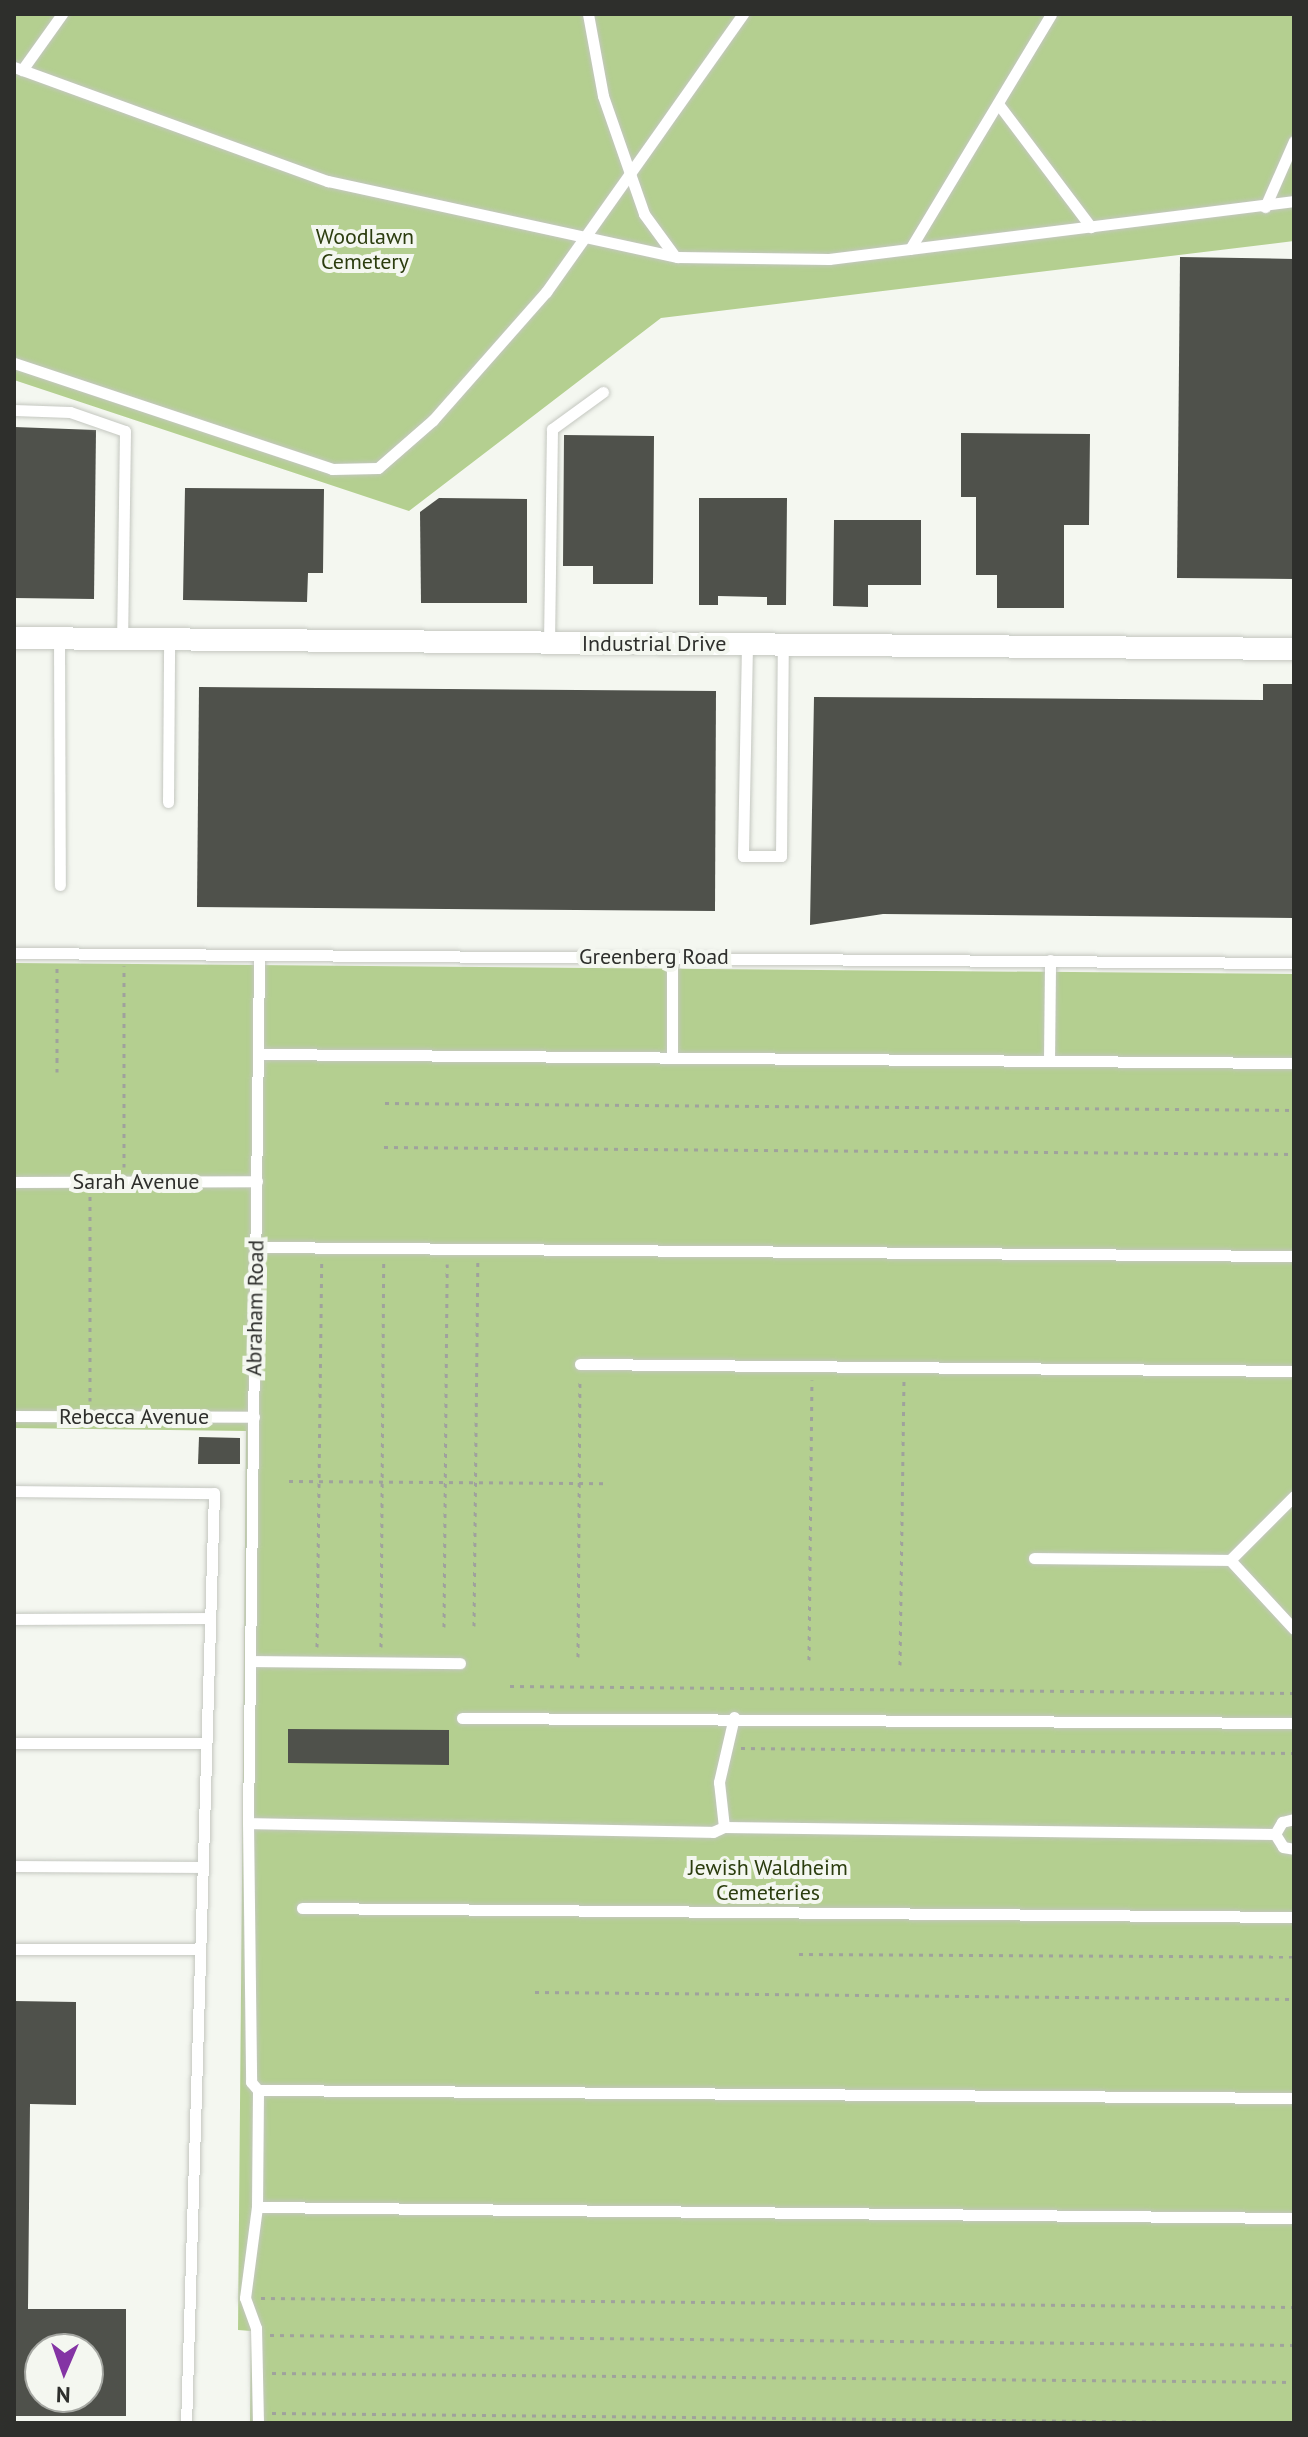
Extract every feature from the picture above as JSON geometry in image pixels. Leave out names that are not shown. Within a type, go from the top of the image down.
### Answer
[{"type":"street","name":"Industrial Drive","points":[[14,638],[1294,649]]},
{"type":"lane","points":[[62,14],[18,68],[328,181],[583,239],[677,257],[775,262],[910,249],[1294,201]]},
{"type":"lane","points":[[588,14],[599,85],[631,178],[654,234],[677,257]]},
{"type":"lane","points":[[14,363],[332,469],[378,468],[433,420],[546,292],[631,178],[743,14]]},
{"type":"lane","points":[[910,249],[1051,14]]},
{"type":"lane","points":[[999,105],[1091,227]]},
{"type":"lane","points":[[1265,207],[1294,141]]},
{"type":"lane","points":[[549,643],[552,429],[603,392]]},
{"type":"lane","points":[[14,410],[70,412],[125,431],[122,639]]},
{"type":"lane","points":[[59,638],[60,885]]},
{"type":"lane","points":[[168,802],[169,639]]},
{"type":"lane","points":[[747,645],[743,856],[781,856],[783,645]]},
{"type":"lane","name":"Greenberg Road","points":[[14,953],[1294,963]]},
{"type":"lane","name":"Abraham Road","points":[[245,2298],[257,2207],[258,2090],[248,2064],[248,1823],[253,1661],[259,955]]},
{"type":"lane","points":[[672,957],[672,1058]]},
{"type":"lane","points":[[1049,1061],[1050,960]]},
{"type":"lane","points":[[258,1054],[1294,1063]]},
{"type":"lane","name":"Sarah Avenue","points":[[14,1182],[257,1181]]},
{"type":"lane","points":[[256,1247],[1294,1256]]},
{"type":"lane","points":[[580,1364],[1294,1371]]},
{"type":"lane","name":"Rebecca Avenue","points":[[14,1416],[254,1417]]},
{"type":"lane","points":[[14,1491],[214,1493],[186,2423]]},
{"type":"lane","points":[[1034,1558],[1230,1560],[1294,1496]]},
{"type":"lane","points":[[1230,1560],[1294,1629]]},
{"type":"lane","points":[[14,1619],[210,1618]]},
{"type":"lane","points":[[253,1661],[460,1663]]},
{"type":"lane","points":[[724,1827],[719,1782],[734,1717]]},
{"type":"lane","points":[[462,1718],[734,1717],[1294,1723]]},
{"type":"lane","points":[[14,1743],[206,1743]]},
{"type":"lane","points":[[1275,1834],[1282,1822],[1294,1819]]},
{"type":"lane","points":[[248,1823],[713,1832],[724,1827],[1275,1834]]},
{"type":"lane","points":[[1275,1834],[1283,1847],[1294,1849]]},
{"type":"lane","points":[[14,1866],[202,1867]]},
{"type":"lane","points":[[302,1908],[1294,1917]]},
{"type":"lane","points":[[14,1949],[200,1949]]},
{"type":"lane","points":[[258,2090],[1294,2098]]},
{"type":"lane","points":[[257,2207],[1294,2218]]},
{"type":"lane","points":[[245,2298],[257,2335],[257,2418]]},
{"type":"path","points":[[57,953],[57,1072]]},
{"type":"path","points":[[124,954],[124,1183]]},
{"type":"path","points":[[385,1103],[1294,1110]]},
{"type":"path","points":[[384,1147],[1294,1154]]},
{"type":"path","points":[[87,1416],[89,1182]]},
{"type":"path","points":[[317,1647],[322,1247]]},
{"type":"path","points":[[381,1662],[384,1248]]},
{"type":"path","points":[[444,1627],[447,1249]]},
{"type":"path","points":[[474,1626],[478,1249]]},
{"type":"path","points":[[578,1657],[580,1364]]},
{"type":"path","points":[[809,1660],[812,1366]]},
{"type":"path","points":[[900,1665],[904,1367]]},
{"type":"path","points":[[289,1481],[608,1483]]},
{"type":"path","points":[[510,1686],[1294,1693]]},
{"type":"path","points":[[725,1748],[1294,1753]]},
{"type":"path","points":[[799,1954],[1294,1957]]},
{"type":"path","points":[[535,1992],[1294,1999]]},
{"type":"path","points":[[245,2298],[1294,2307]]},
{"type":"path","points":[[257,2335],[1294,2345]]},
{"type":"path","points":[[257,2373],[1294,2382]]},
{"type":"path","points":[[257,2418],[1294,2423]]},
{"type":"green space","name":"Woodlawn Cemetery","points":[[14,14],[1294,14],[1294,241],[661,318],[409,511],[14,380]]},
{"type":"green space","name":"Jewish Waldheim Cemeteries","points":[[14,963],[1294,974],[1294,2423],[250,2423],[251,2331],[238,2330],[246,1431],[14,1428]]},
{"type":"building","points":[[1180,257],[1294,259],[1294,579],[1177,578]]},
{"type":"building","points":[[14,427],[96,430],[94,599],[14,598]]},
{"type":"building","points":[[961,433],[1090,434],[1089,525],[1064,525],[1064,608],[997,608],[997,575],[976,575],[976,497],[961,497]]},
{"type":"building","points":[[564,435],[654,436],[653,584],[593,584],[593,566],[563,566]]},
{"type":"building","points":[[185,488],[324,489],[323,573],[308,573],[307,602],[183,600]]},
{"type":"building","points":[[439,498],[527,499],[527,603],[421,603],[420,512]]},
{"type":"building","points":[[699,498],[787,498],[786,605],[767,605],[767,597],[718,596],[718,605],[699,605]]},
{"type":"building","points":[[834,520],[921,520],[921,585],[868,585],[868,607],[833,606]]},
{"type":"building","points":[[1263,684],[1294,684],[1294,918],[883,914],[810,925],[814,697],[1263,700]]},
{"type":"building","points":[[199,687],[716,691],[715,911],[197,907]]},
{"type":"building","points":[[199,1437],[240,1438],[240,1464],[198,1464]]},
{"type":"building","points":[[288,1729],[449,1730],[449,1765],[288,1763]]},
{"type":"building","points":[[14,2001],[76,2002],[76,2105],[30,2104],[28,2309],[126,2309],[126,2416],[14,2416]]}]
